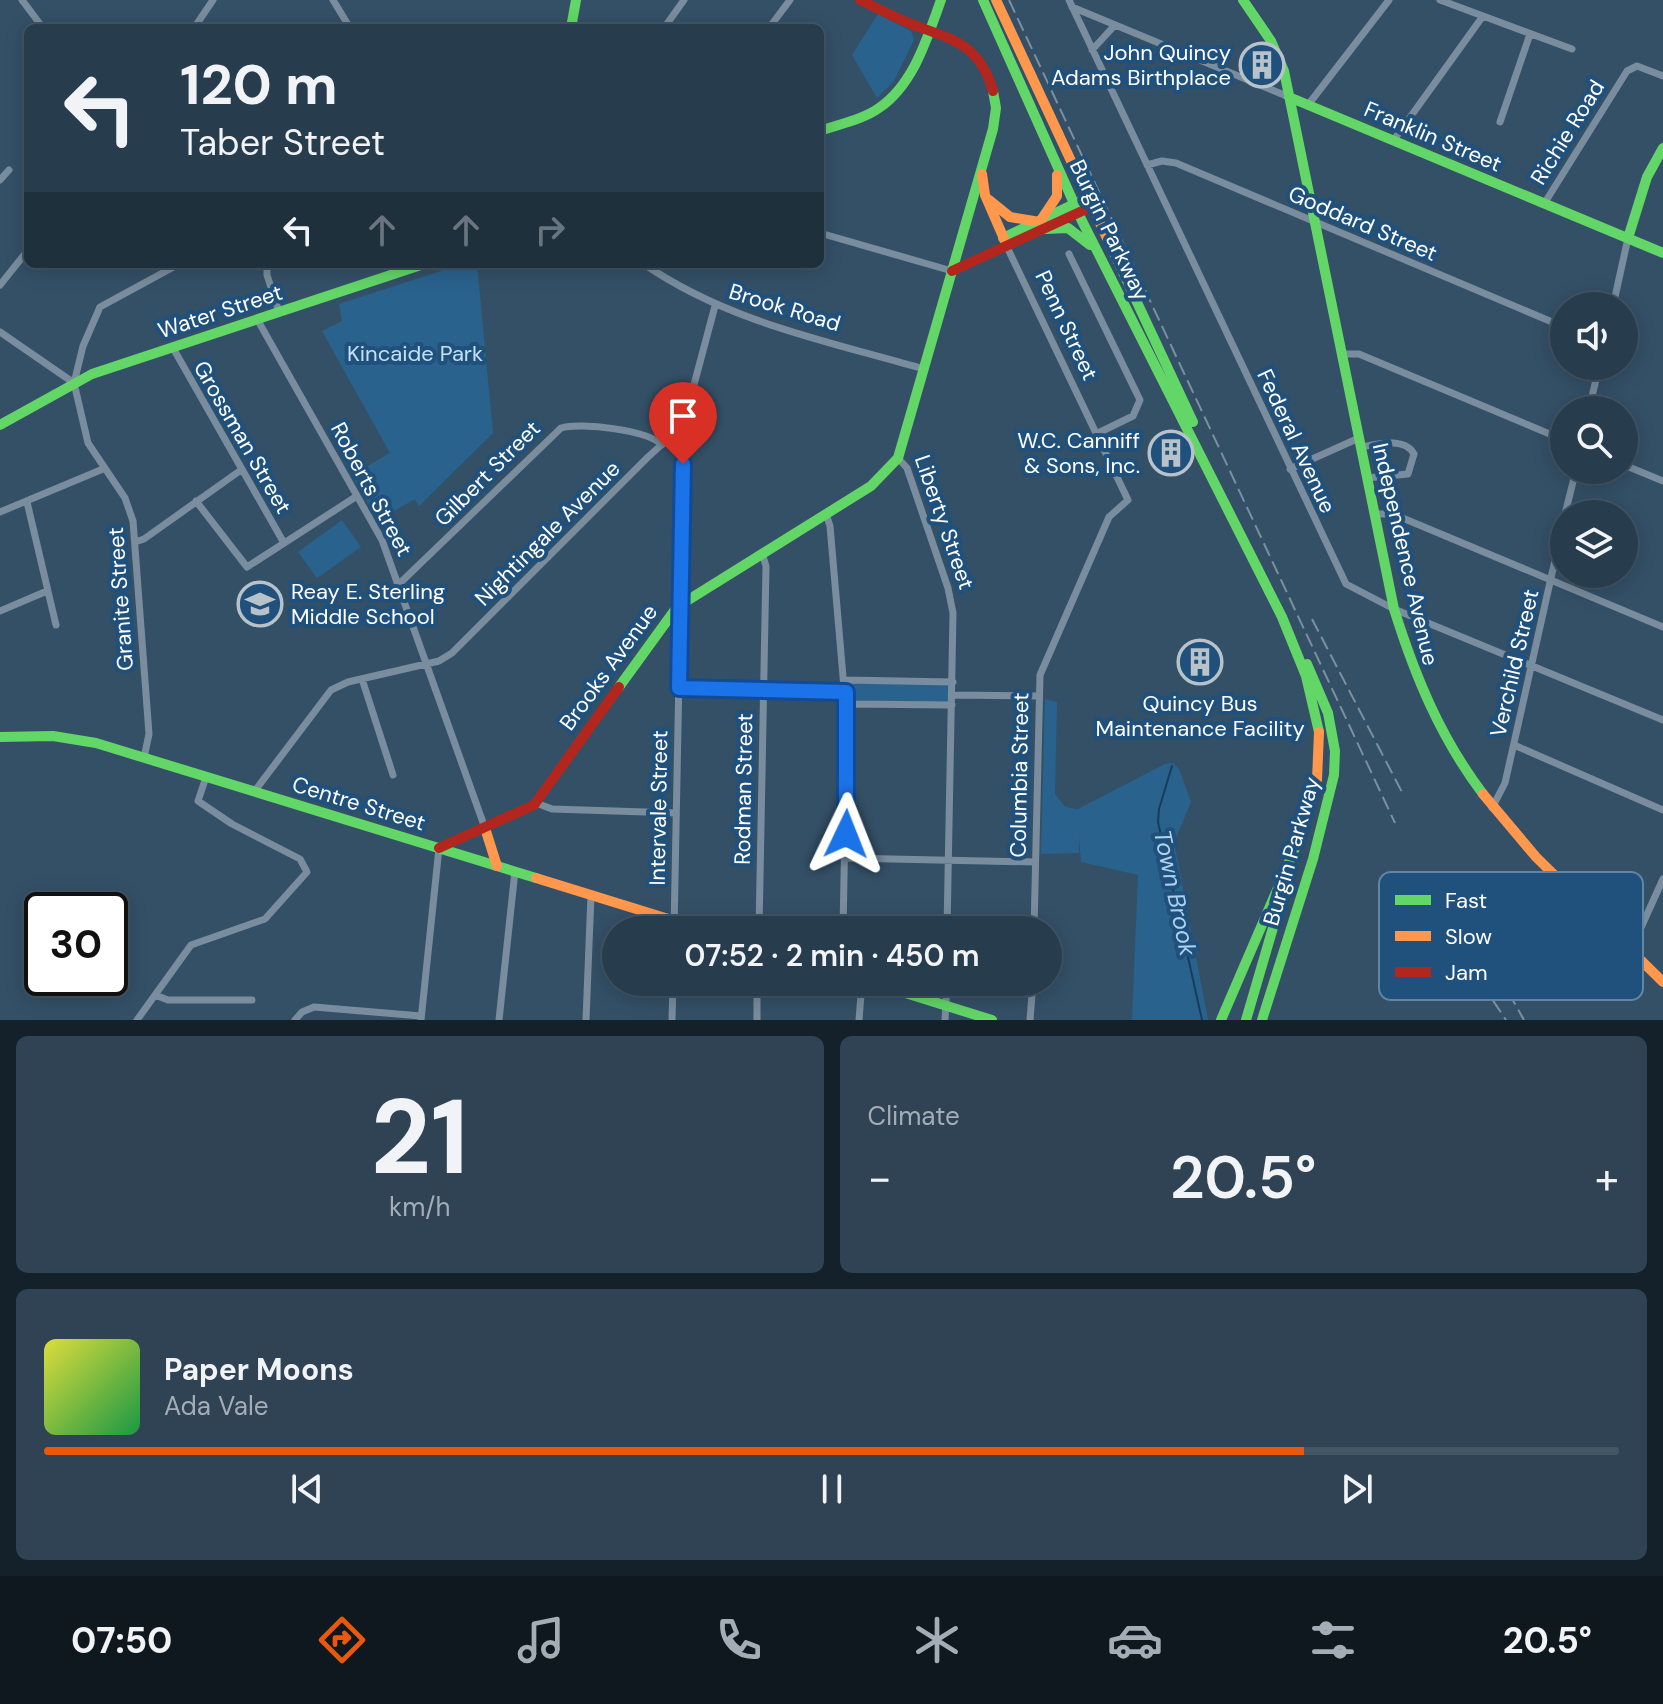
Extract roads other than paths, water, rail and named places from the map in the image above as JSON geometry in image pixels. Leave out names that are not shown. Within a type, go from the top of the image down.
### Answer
[{"type":"main road","points":[[572,24],[576,0]]},
{"type":"main road","name":"Liberty Street","points":[[860,0],[963,44],[979,61],[991,82],[996,114],[898,458]]},
{"type":"main road","points":[[824,130],[869,113],[891,99],[905,79],[941,0]]},
{"type":"main road","name":"Burgin Parkway","points":[[983,0],[1100,257],[1213,470]]},
{"type":"main road","name":"Burgin Parkway","points":[[996,0],[1213,470],[1325,700],[1334,741],[1334,775],[1313,859],[1262,1020]]},
{"type":"main road","points":[[1243,0],[1278,54],[1289,97]]},
{"type":"main road","name":"Franklin Street","points":[[1289,97],[1663,253]]},
{"type":"main road","name":"Independence Avenue","points":[[1289,97],[1394,609],[1407,655],[1430,713],[1459,765],[1491,809],[1553,872]]},
{"type":"main road","points":[[1628,238],[1647,177],[1663,148]]},
{"type":"main road","points":[[1043,224],[1058,192],[1050,151]]},
{"type":"main road","name":"Penn Street","points":[[983,164],[985,195],[1005,242]]},
{"type":"main road","points":[[985,195],[1010,217],[1072,230],[1100,257]]},
{"type":"main road","points":[[952,271],[1005,242],[1091,202]]},
{"type":"main road","name":"Water Street","points":[[0,425],[74,383],[412,268]]},
{"type":"main road","name":"Brooks Avenue","points":[[439,848],[536,803],[666,619],[681,604],[882,478],[898,458]]},
{"type":"main road","name":"Burgin Parkway","points":[[1246,1020],[1315,785],[1320,754],[1316,716],[1298,650]]},
{"type":"main road","name":"Centre Street","points":[[0,737],[61,736],[144,758],[515,871],[649,916]]},
{"type":"main road","name":"Roberts Street","points":[[485,828],[497,866]]},
{"type":"main road","points":[[1221,1020],[1299,839]]},
{"type":"main road","name":"Independence Avenue","points":[[1643,963],[1663,982]]},
{"type":"main road","points":[[916,996],[992,1020]]},
{"type":"street","points":[[22,0],[40,24]]},
{"type":"street","points":[[197,24],[213,0]]},
{"type":"street","points":[[333,0],[348,24]]},
{"type":"street","points":[[667,24],[684,0]]},
{"type":"street","points":[[772,24],[790,0]]},
{"type":"street","points":[[1308,105],[1389,0]]},
{"type":"street","points":[[1440,0],[1572,49]]},
{"type":"street","points":[[1070,4],[1289,97]]},
{"type":"street","name":"Federal Avenue","points":[[1070,4],[1343,580],[1356,591],[1394,609],[1663,720]]},
{"type":"street","points":[[1393,141],[1483,16]]},
{"type":"street","points":[[1092,50],[1115,25]]},
{"type":"street","points":[[1500,122],[1530,34]]},
{"type":"street","name":"Richie Road","points":[[1544,204],[1627,71],[1637,66],[1663,76]]},
{"type":"street","name":"Goddard Street","points":[[1147,165],[1162,161],[1176,163],[1550,321]]},
{"type":"street","points":[[0,180],[9,170]]},
{"type":"street","points":[[824,234],[952,271]]},
{"type":"street","points":[[1616,292],[1628,238]]},
{"type":"street","name":"Penn Street","points":[[1005,242],[1128,500]]},
{"type":"street","points":[[1069,254],[1140,400],[1133,416],[1096,434]]},
{"type":"street","points":[[0,285],[24,255]]},
{"type":"street","name":"Granite Street","points":[[144,758],[149,734],[135,542],[128,504],[103,469],[85,435],[74,383],[83,346],[100,307],[172,268]]},
{"type":"street","points":[[268,268],[279,312]]},
{"type":"street","name":"Brook Road","points":[[651,268],[715,306],[924,369]]},
{"type":"street","name":"Intervale Street","points":[[674,916],[683,434],[686,409],[715,306]]},
{"type":"street","name":"Roberts Street","points":[[257,319],[382,540],[485,828]]},
{"type":"street","points":[[0,332],[74,383]]},
{"type":"street","name":"Grossman Street","points":[[173,348],[284,543]]},
{"type":"street","points":[[1341,354],[1359,354],[1550,434]]},
{"type":"street","name":"Gilbert Street","points":[[398,585],[561,428],[583,425],[653,437],[662,445]]},
{"type":"street","name":"Nightingale Avenue","points":[[254,792],[323,697],[339,685],[427,664],[443,659],[457,649],[662,445],[673,436],[683,434]]},
{"type":"street","points":[[1290,469],[1360,442],[1401,443],[1414,454],[1408,474],[1367,478]]},
{"type":"street","name":"Liberty Street","points":[[898,458],[907,468],[950,595],[953,682],[947,916]]},
{"type":"street","points":[[0,512],[103,469]]},
{"type":"street","points":[[135,542],[241,470]]},
{"type":"street","points":[[1638,471],[1663,481]]},
{"type":"street","points":[[196,501],[247,567],[357,496]]},
{"type":"street","name":"Columbia Street","points":[[1034,916],[1038,696],[1043,663],[1104,526],[1115,509],[1128,500]]},
{"type":"street","points":[[27,502],[56,625]]},
{"type":"street","points":[[826,514],[830,526],[847,704],[843,916]]},
{"type":"street","points":[[1375,514],[1393,514],[1550,580]]},
{"type":"street","name":"Rodman Street","points":[[759,916],[766,566],[762,553]]},
{"type":"street","name":"Verchild Street","points":[[1491,809],[1503,790],[1550,580]]},
{"type":"street","points":[[1569,588],[1663,627]]},
{"type":"street","points":[[0,611],[47,591]]},
{"type":"street","points":[[362,679],[393,775]]},
{"type":"street","points":[[845,680],[953,682]]},
{"type":"street","points":[[679,688],[846,692]]},
{"type":"street","points":[[952,695],[1038,696]]},
{"type":"street","points":[[847,704],[952,705]]},
{"type":"street","points":[[1514,745],[1663,810]]},
{"type":"street","points":[[137,1020],[193,943],[265,919],[307,872],[300,859],[232,824],[198,801],[206,777]]},
{"type":"street","points":[[536,803],[552,809],[676,813]]},
{"type":"street","points":[[295,1020],[305,1010],[320,1007],[421,1018],[439,848]]},
{"type":"street","points":[[845,858],[1035,862]]},
{"type":"street","points":[[499,1020],[515,871]]},
{"type":"street","points":[[1643,923],[1663,879]]},
{"type":"street","points":[[586,1020],[591,895]]},
{"type":"street","points":[[155,995],[168,1000],[252,1000]]},
{"type":"street","points":[[672,1020],[673,996]]},
{"type":"street","points":[[757,996],[757,1020]]},
{"type":"street","points":[[859,1020],[861,996]]},
{"type":"street","points":[[945,1020],[946,996]]},
{"type":"street","points":[[1030,1020],[1032,996]]},
{"type":"waterway","name":"Town Brook","points":[[1172,766],[1158,822],[1202,1020]]},
{"type":"railway","points":[[1009,0],[1395,823]]},
{"type":"railway","points":[[1312,619],[1404,796]]},
{"type":"railway","points":[[1493,1000],[1506,1020]]},
{"type":"railway","points":[[1513,1000],[1524,1020]]},
{"type":"place","name":"John Quincy Adams Birthplace","points":[[1262,65]]},
{"type":"place","name":"W.C. Canniff & Sons, Inc.","points":[[1171,453]]},
{"type":"place","name":"Reay E. Sterling Middle School","points":[[260,604]]},
{"type":"place","name":"Quincy Bus Maintenance Facility","points":[[1200,662]]},
{"type":"park label","name":"Kincaide Park","points":[[415,353]]}]
